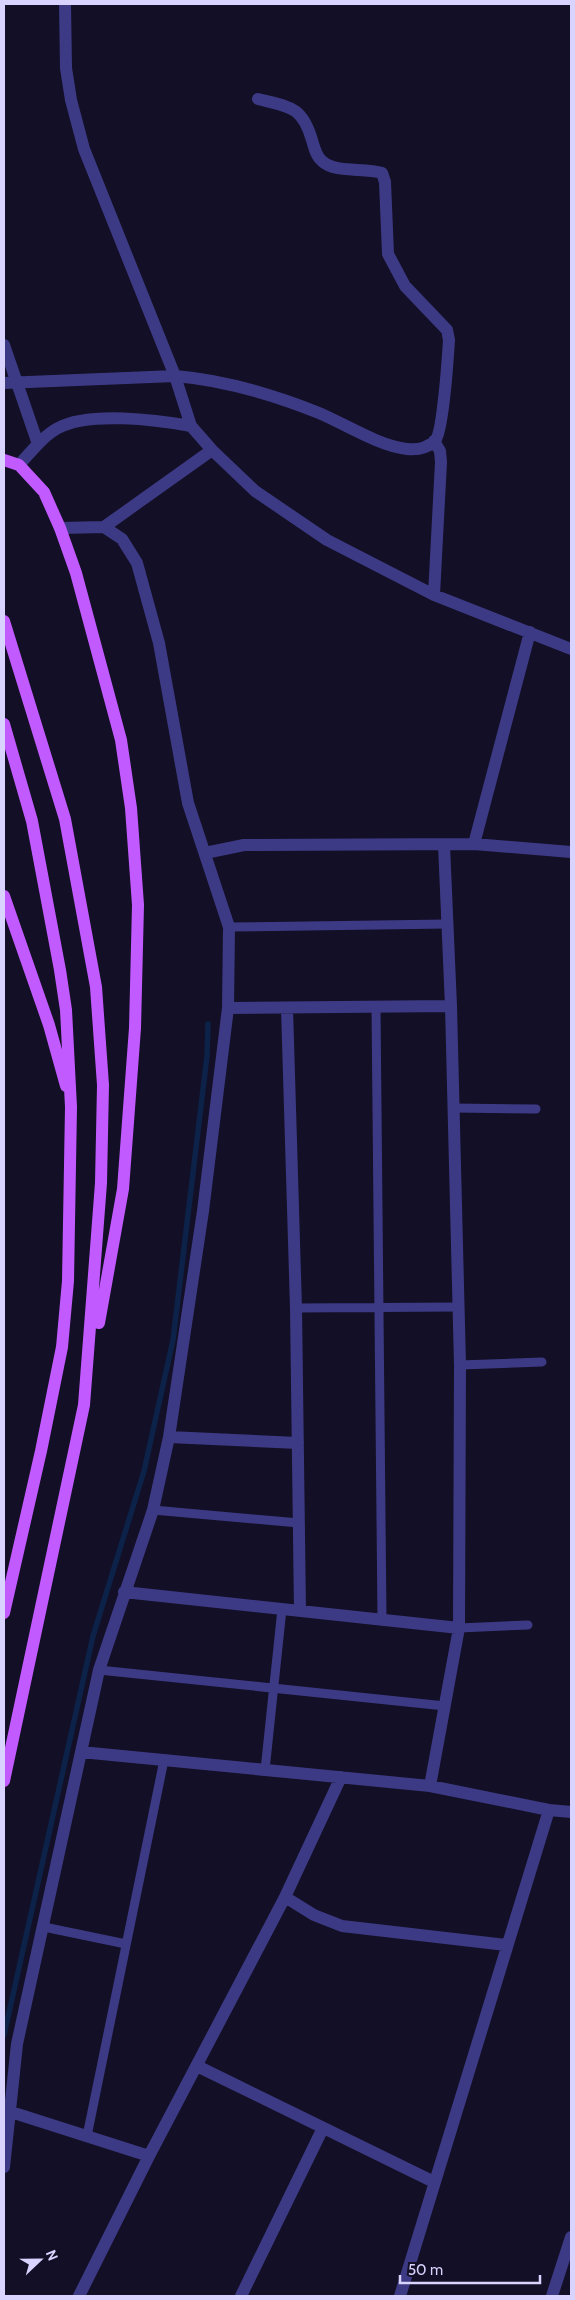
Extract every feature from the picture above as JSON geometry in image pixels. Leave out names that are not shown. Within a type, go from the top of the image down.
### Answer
[{"type":"main road","points":[[4,460],[19,465],[44,492],[60,528],[76,573],[121,740],[131,808],[138,905],[135,1028],[123,1190],[84,1405],[4,1781]]},
{"type":"main road","points":[[4,622],[65,818],[90,952],[100,1021],[103,1085],[101,1183],[84,1405]]},
{"type":"main road","points":[[4,724],[32,822],[60,970],[66,1010],[72,1108],[68,1272],[62,1347],[42,1451],[4,1613]]},
{"type":"main road","points":[[4,896],[49,1025],[72,1108]]},
{"type":"street","points":[[65,4],[64,38],[71,100],[84,149],[177,380],[191,426],[212,450],[255,491],[327,540],[434,596],[571,649]]},
{"type":"street","points":[[10,383],[207,379],[291,403],[388,444],[406,449],[420,449],[434,441],[440,427],[449,340],[447,330],[405,286],[388,254],[385,182],[382,173],[374,170],[330,167],[321,161],[316,153],[308,128],[300,113],[287,106],[258,99]]},
{"type":"street","points":[[4,345],[10,383],[38,444]]},
{"type":"street","points":[[19,465],[38,444],[58,428],[80,419],[155,420],[191,426]]},
{"type":"street","points":[[434,441],[440,451],[441,462],[434,596]]},
{"type":"street","points":[[60,528],[104,527],[212,450]]},
{"type":"street","points":[[4,2167],[17,2044],[99,1670],[153,1510],[169,1437],[203,1211],[228,1008],[229,926],[188,803],[159,643],[137,564],[122,539],[104,527]]},
{"type":"street","points":[[474,844],[530,632]]},
{"type":"street","points":[[205,853],[244,845],[474,844],[571,852]]},
{"type":"street","points":[[430,1786],[459,1628],[460,1365],[451,1006],[444,845]]},
{"type":"street","points":[[228,1008],[451,1006]]},
{"type":"street","points":[[286,1008],[296,1308],[300,1611]]},
{"type":"street","points":[[169,1437],[298,1443]]},
{"type":"street","points":[[124,1592],[459,1628]]},
{"type":"street","points":[[81,1752],[430,1786],[549,1810],[571,1812]]},
{"type":"street","points":[[79,2296],[149,2156],[285,1897],[341,1777]]},
{"type":"street","points":[[400,2296],[506,1945],[549,1810]]},
{"type":"street","points":[[285,1897],[314,1915],[342,1926],[506,1945]]},
{"type":"street","points":[[197,2066],[434,2182]]},
{"type":"street","points":[[11,2112],[149,2156]]},
{"type":"street","points":[[241,2296],[323,2128]]},
{"type":"street","points":[[552,2296],[571,2237]]},
{"type":"lane","points":[[229,926],[447,924]]},
{"type":"lane","points":[[376,1007],[382,1620]]},
{"type":"lane","points":[[454,1108],[536,1109]]},
{"type":"lane","points":[[296,1308],[458,1307]]},
{"type":"lane","points":[[460,1365],[542,1362]]},
{"type":"lane","points":[[153,1510],[299,1522]]},
{"type":"lane","points":[[266,1770],[282,1609]]},
{"type":"lane","points":[[459,1628],[528,1625]]},
{"type":"lane","points":[[99,1670],[445,1706]]},
{"type":"lane","points":[[87,2136],[164,1760]]},
{"type":"lane","points":[[44,1927],[126,1944]]},
{"type":"waterway","points":[[4,2035],[93,1636],[144,1471],[173,1340],[207,1056],[208,1024]]}]
